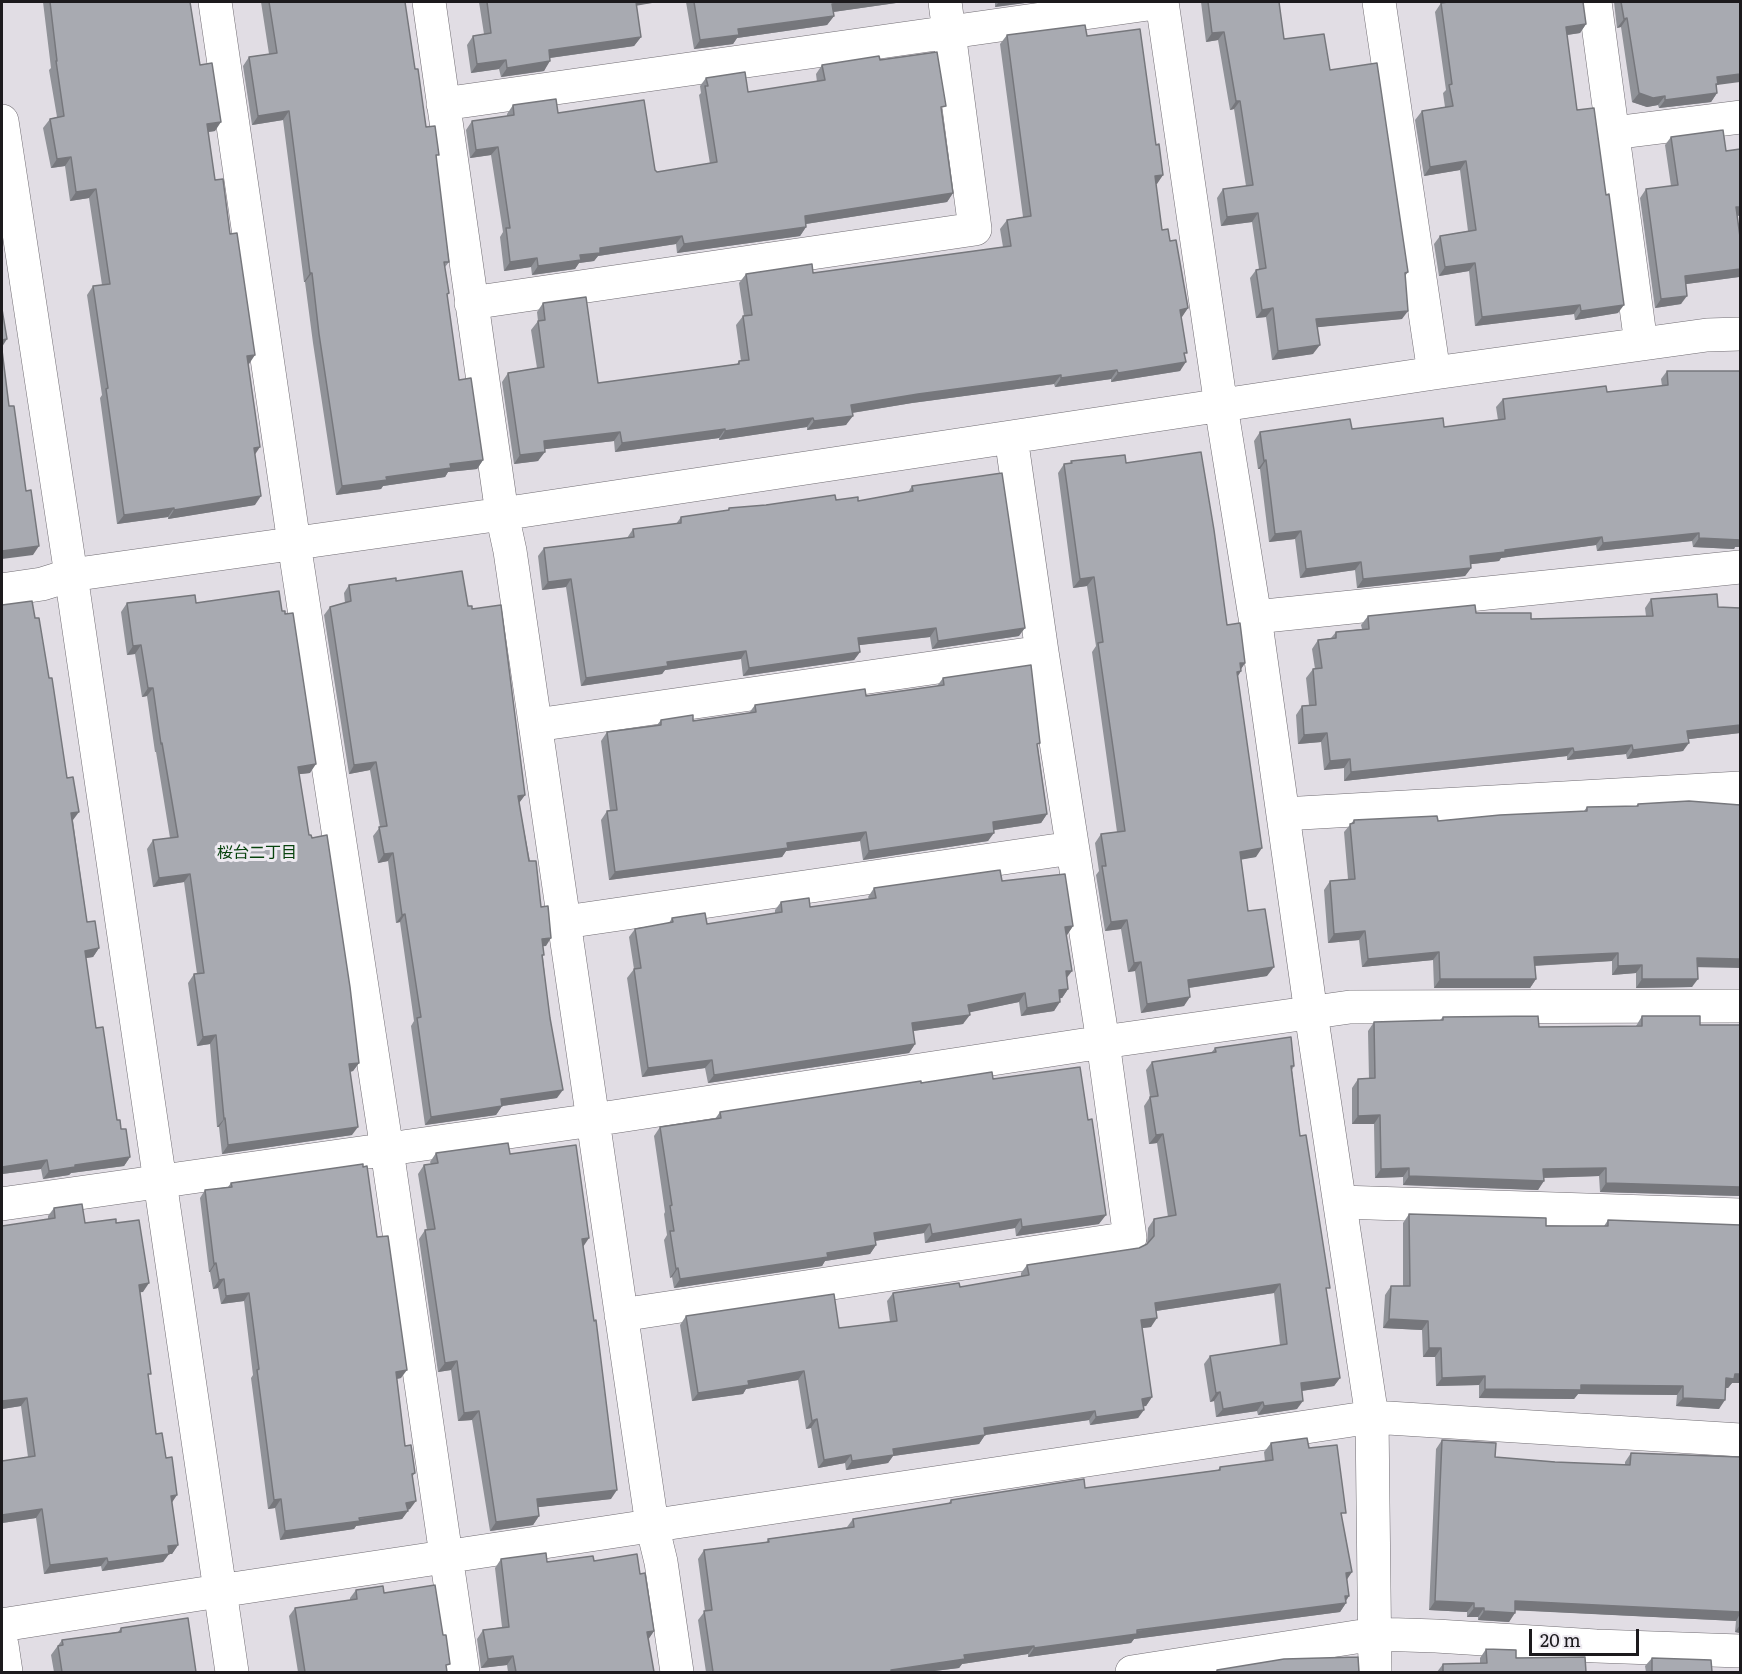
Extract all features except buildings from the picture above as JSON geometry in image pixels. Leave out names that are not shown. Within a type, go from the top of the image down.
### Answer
[{"type":"street","points":[[215,2],[463,1672]]},
{"type":"street","points":[[429,2],[471,303],[536,725],[652,1525],[677,1672]]},
{"type":"street","points":[[443,104],[948,17],[1162,2],[1221,406],[1255,616],[1311,1012],[1372,1417],[1375,1672]]},
{"type":"street","points":[[1380,2],[1434,374]]},
{"type":"street","points":[[1595,2],[1641,344]]},
{"type":"street","points":[[471,303],[975,229],[948,17]]},
{"type":"street","points":[[1613,133],[1740,117]]},
{"type":"street","points":[[2,121],[232,1672]]},
{"type":"street","points":[[2,590],[42,584],[71,575],[502,514],[1434,374],[1707,335],[1740,334]]},
{"type":"street","points":[[621,1315],[1130,1238],[1103,1042],[1011,437]]},
{"type":"street","points":[[1255,616],[1740,567]]},
{"type":"street","points":[[536,725],[1042,652]]},
{"type":"street","points":[[1283,814],[1740,788]]},
{"type":"street","points":[[565,922],[1072,848]]},
{"type":"street","points":[[2,1204],[593,1120],[1103,1042],[1350,1007],[1740,1006]]},
{"type":"street","points":[[1340,1202],[1740,1215]]},
{"type":"street","points":[[2,1625],[219,1590],[1372,1417],[1740,1440]]},
{"type":"street","points":[[1152,1671],[1375,1634],[1436,1636],[1597,1659],[1740,1651]]},
{"type":"street","points":[[2,1645],[6,1672]]},
{"type":"district","name":"桜台二丁目","points":[[257,853]]}]
